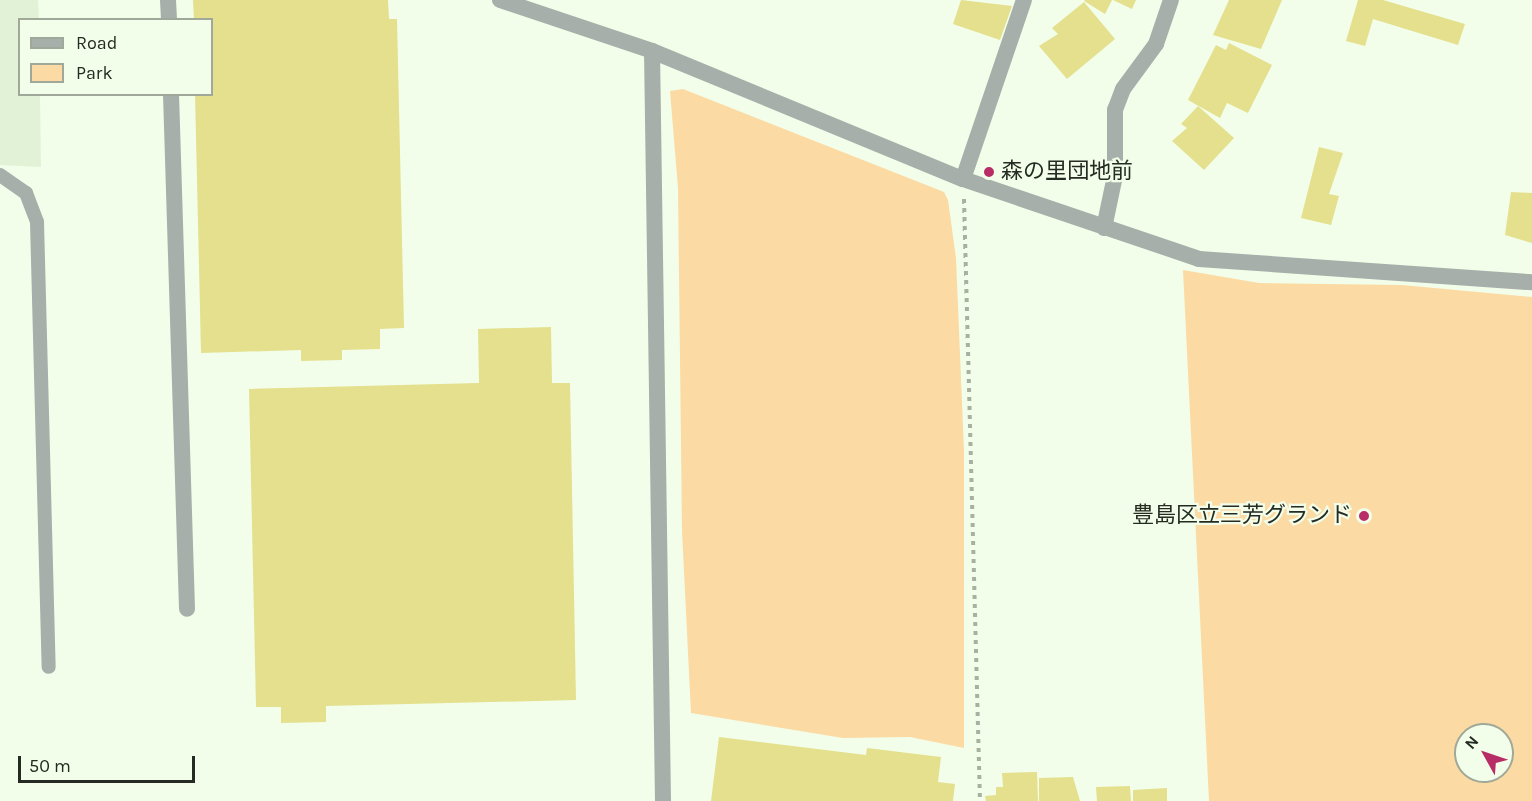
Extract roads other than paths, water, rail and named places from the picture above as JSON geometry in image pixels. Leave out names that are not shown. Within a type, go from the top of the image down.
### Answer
[{"type":"street","points":[[168,0],[169,18]]},
{"type":"street","points":[[500,0],[652,51],[963,179],[1199,259],[1532,282]]},
{"type":"street","points":[[963,179],[1024,0]]},
{"type":"street","points":[[1104,228],[1115,176],[1115,110],[1123,88],[1156,44],[1171,0]]},
{"type":"street","points":[[652,51],[663,801]]},
{"type":"street","points":[[171,96],[187,609]]},
{"type":"lane","points":[[0,175],[26,193],[37,222],[48,667]]},
{"type":"place","name":"森の里団地前","points":[[989,172]]},
{"type":"place","name":"豊島区立三芳グランド","points":[[1364,516]]}]
